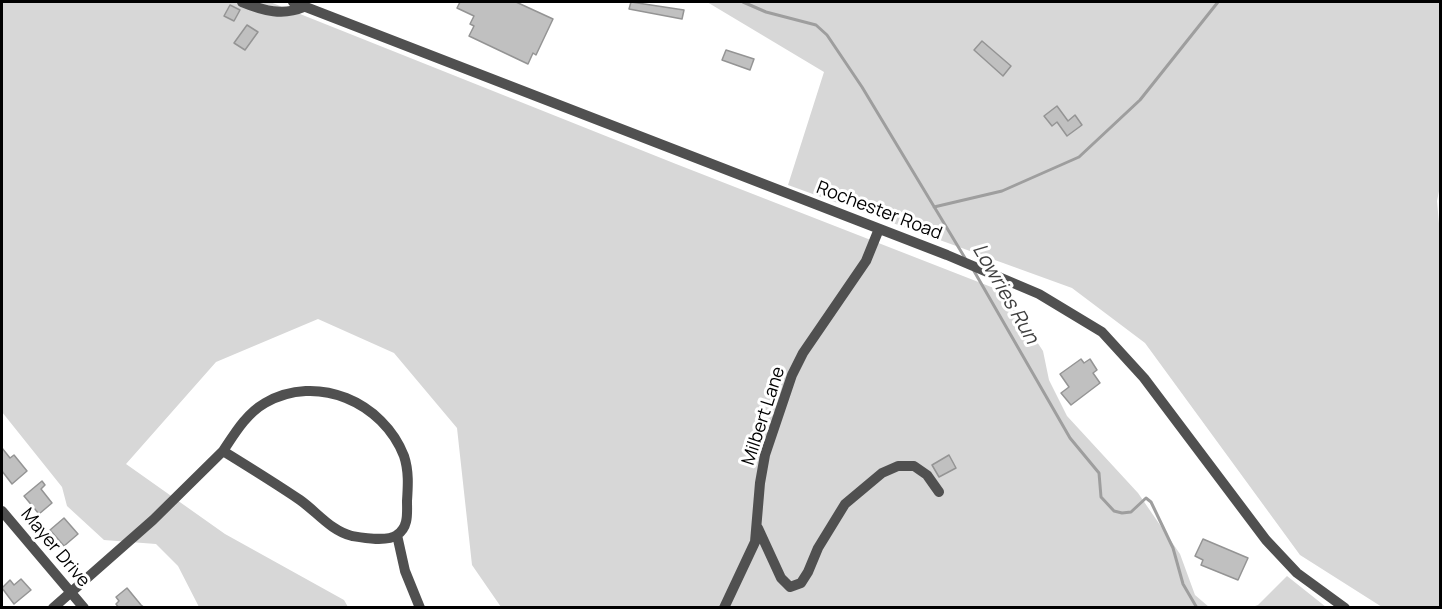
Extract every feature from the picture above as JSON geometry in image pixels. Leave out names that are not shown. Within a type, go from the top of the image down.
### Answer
[{"type":"street","points":[[242,2],[274,12],[289,13],[304,7]]},
{"type":"street","name":"Rochester Road","points":[[293,2],[960,260],[1039,294],[1085,319],[1119,348],[1266,540],[1297,573],[1345,608]]},
{"type":"street","name":"Milbert Lane","points":[[724,608],[750,557],[758,528],[760,483],[765,455],[782,402],[804,353],[866,261],[879,229]]},
{"type":"street","points":[[53,608],[153,520],[223,451],[244,421],[265,403],[290,393],[323,390],[346,397],[369,409],[381,421],[393,435],[404,456],[408,472],[406,524],[397,535],[381,539],[351,536],[331,526],[302,501],[223,451]]},
{"type":"street","name":"Milbert Lane","points":[[758,528],[781,578],[790,587],[801,583],[805,577],[818,548],[845,504],[882,473],[898,466],[914,466],[927,475],[939,492]]},
{"type":"street","name":"Mayer Drive","points":[[2,511],[84,608]]},
{"type":"street","points":[[397,535],[405,571],[420,608]]},
{"type":"shaded area","points":[[2,2],[270,2],[1004,292],[1043,351],[1049,380],[1067,416],[1138,493],[1180,554],[1195,595],[1209,607],[501,607],[472,565],[457,428],[394,353],[318,319],[216,362],[126,464],[225,534],[344,600],[348,607],[199,607],[178,566],[156,544],[104,540],[67,506],[62,487],[2,412]]},
{"type":"shaded area","points":[[707,2],[1440,2],[1440,186],[1437,201],[1440,235],[1440,607],[1382,607],[1300,555],[1145,343],[1072,288],[788,185],[824,72]]},
{"type":"shaded area","points":[[1287,576],[1326,607],[1252,607],[1258,605]]},
{"type":"building","points":[[460,2],[516,2],[553,19],[536,55],[533,53],[528,64],[469,36],[474,26],[470,24],[474,16],[457,8]]},
{"type":"building","points":[[631,2],[684,10],[682,19],[629,9]]},
{"type":"building","points":[[230,5],[240,10],[234,21],[224,16]]},
{"type":"building","points":[[247,25],[258,32],[245,50],[234,43]]},
{"type":"building","points":[[982,41],[1011,66],[1003,76],[974,50]]},
{"type":"building","points":[[726,50],[754,59],[750,70],[722,60]]},
{"type":"building","points":[[1057,106],[1068,121],[1075,115],[1082,125],[1067,136],[1057,122],[1052,126],[1044,116]]},
{"type":"building","points":[[1081,359],[1084,363],[1090,359],[1097,370],[1093,373],[1100,383],[1071,405],[1061,393],[1069,387],[1060,374]]},
{"type":"building","points":[[2,448],[10,458],[14,455],[27,471],[12,484],[2,471]]},
{"type":"building","points":[[949,455],[956,468],[939,477],[932,465]]},
{"type":"building","points":[[42,481],[45,485],[41,489],[52,503],[39,514],[24,496]]},
{"type":"building","points":[[64,518],[78,534],[64,546],[50,530]]},
{"type":"building","points":[[1203,539],[1248,558],[1238,580],[1201,565],[1203,560],[1195,556]]},
{"type":"building","points":[[21,579],[31,590],[14,604],[2,588],[10,580],[14,585]]},
{"type":"building","points":[[127,588],[145,608],[119,608],[116,604],[119,601],[116,597]]},
{"type":"waterway","name":"Lowries Run","points":[[743,2],[766,12],[816,25],[827,35],[862,87],[965,258]]},
{"type":"waterway","points":[[934,207],[1002,191],[1079,157],[1140,100],[1218,2]]},
{"type":"waterway","name":"Lowries Run","points":[[974,271],[1070,438],[1099,473],[1101,497],[1114,511],[1122,513],[1131,512],[1146,498],[1151,502],[1173,548],[1183,584],[1197,608]]}]
